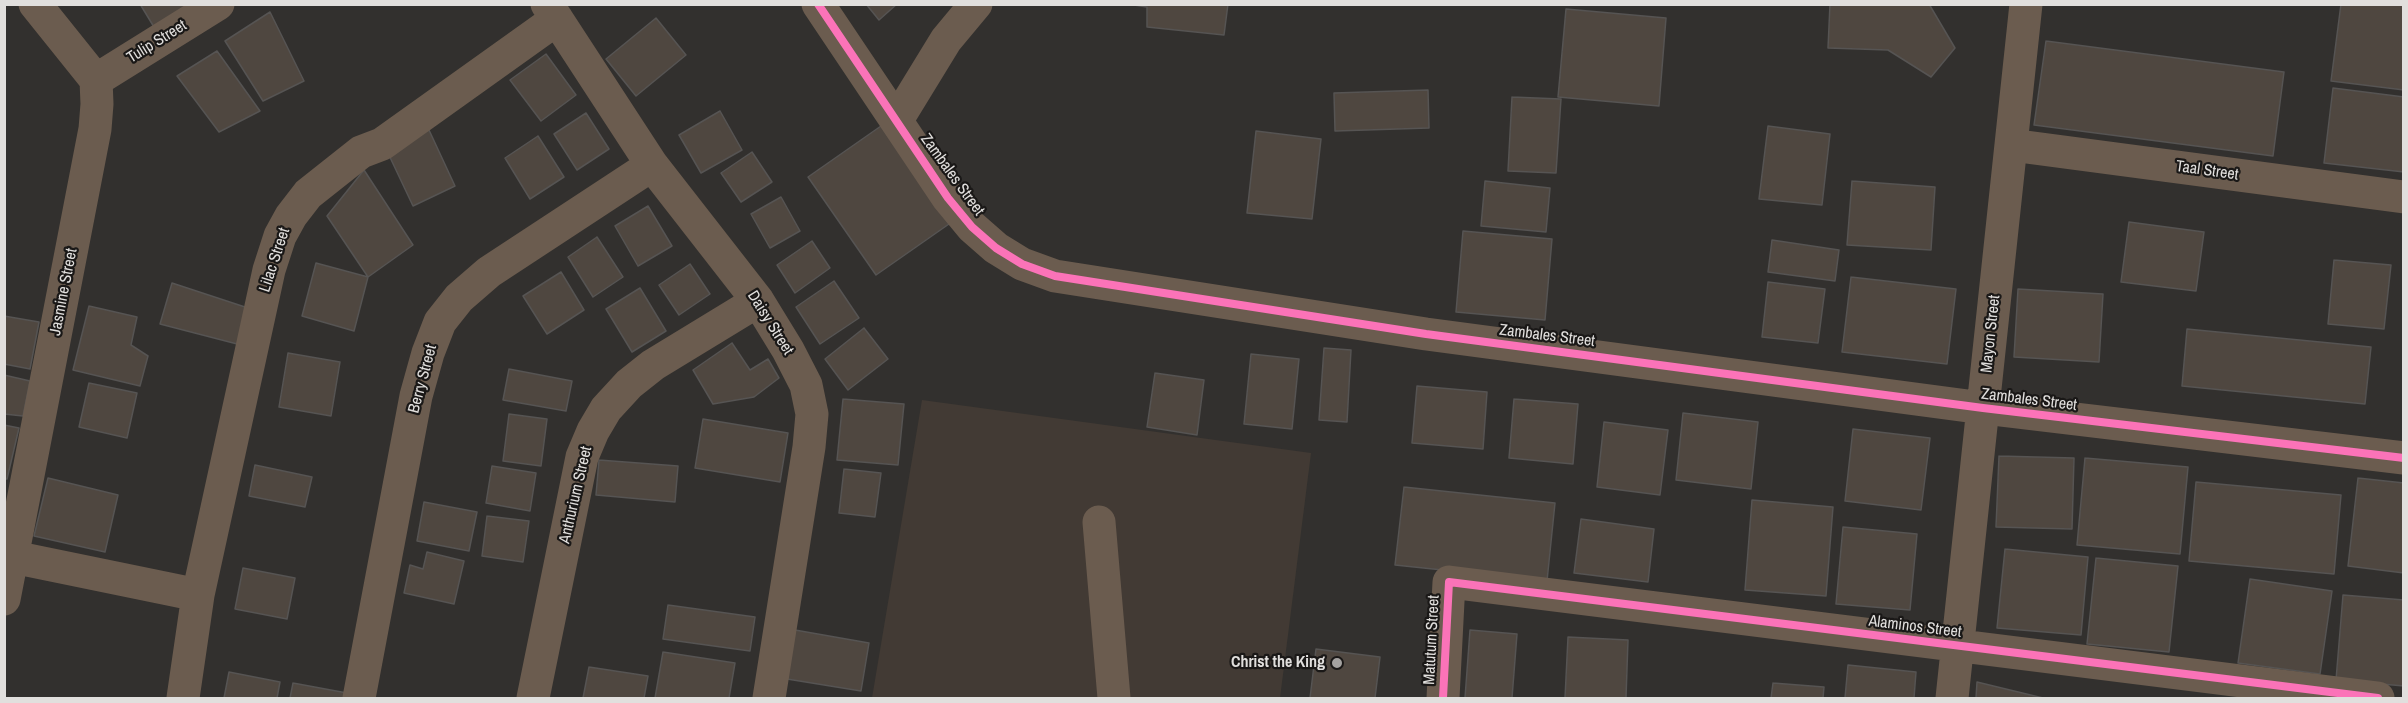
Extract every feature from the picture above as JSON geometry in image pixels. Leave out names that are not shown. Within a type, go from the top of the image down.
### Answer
[{"type":"street","points":[[35,4],[96,80]]},
{"type":"street","name":"Tulip Street","points":[[96,80],[218,4]]},
{"type":"street","name":"Zambales Street","points":[[818,4],[948,198],[972,227],[996,248],[1022,264],[1054,276],[1426,334],[1983,408],[2403,458]]},
{"type":"street","points":[[897,120],[946,40],[976,4]]},
{"type":"street","name":"Mayon Street","points":[[1952,699],[2026,4]]},
{"type":"street","name":"Daisy Street","points":[[552,12],[652,165],[758,301],[806,385],[812,414],[809,447],[769,699]]},
{"type":"street","name":"Lilac Street","points":[[183,699],[198,595],[269,270],[280,236],[291,216],[308,194],[354,158],[382,144],[552,12]]},
{"type":"street","name":"Jasmine Street","points":[[4,599],[95,129],[96,80]]},
{"type":"street","name":"Taal Street","points":[[2011,145],[2403,197]]},
{"type":"street","name":"Berry Street","points":[[359,699],[416,396],[428,353],[440,322],[459,298],[489,272],[652,165]]},
{"type":"street","name":"Anthurium Street","points":[[533,699],[582,457],[593,431],[606,409],[629,384],[645,371],[758,301]]},
{"type":"street","points":[[1099,522],[1114,699]]},
{"type":"street","points":[[13,556],[198,595]]},
{"type":"street","name":"Alaminos Street","points":[[1449,582],[1958,646],[2204,688],[2378,699]]},
{"type":"street","name":"Matutum Street","points":[[1443,699],[1449,582]]},
{"type":"shaded area","points":[[922,400],[1311,453],[1280,698],[872,698]]},
{"type":"building","points":[[140,4],[195,4],[157,32]]},
{"type":"building","points":[[866,4],[897,4],[879,20]]},
{"type":"building","points":[[1228,4],[1224,35],[1147,27],[1147,7],[1134,5]]},
{"type":"building","points":[[1830,4],[1929,4],[1955,48],[1931,77],[1888,50],[1828,48]]},
{"type":"building","points":[[2341,4],[2404,4],[2404,90],[2331,81]]},
{"type":"building","points":[[1566,9],[1666,18],[1659,106],[1558,97]]},
{"type":"building","points":[[270,12],[304,81],[263,101],[225,41]]},
{"type":"building","points":[[656,18],[686,55],[636,96],[606,59]]},
{"type":"building","points":[[2046,41],[2284,72],[2273,156],[2034,125]]},
{"type":"building","points":[[217,51],[260,111],[219,132],[177,76]]},
{"type":"building","points":[[546,54],[576,95],[541,121],[510,80]]},
{"type":"building","points":[[2333,88],[2404,97],[2404,172],[2324,163]]},
{"type":"building","points":[[1428,90],[1429,128],[1335,131],[1334,93]]},
{"type":"building","points":[[1512,97],[1561,99],[1556,173],[1508,171]]},
{"type":"building","points":[[720,111],[742,150],[701,173],[679,135]]},
{"type":"building","points":[[586,113],[609,149],[577,170],[554,134]]},
{"type":"building","points":[[881,126],[949,224],[876,275],[808,177]]},
{"type":"building","points":[[1768,126],[1830,134],[1822,205],[1759,199]]},
{"type":"building","points":[[429,130],[455,186],[413,206],[387,151]]},
{"type":"building","points":[[1256,131],[1321,139],[1312,219],[1247,213]]},
{"type":"building","points":[[538,136],[564,177],[530,199],[505,158]]},
{"type":"building","points":[[752,152],[772,182],[741,202],[721,173]]},
{"type":"building","points":[[364,170],[413,245],[368,277],[327,216]]},
{"type":"building","points":[[1485,181],[1550,188],[1546,232],[1481,226]]},
{"type":"building","points":[[1852,181],[1935,187],[1931,250],[1847,245]]},
{"type":"building","points":[[781,197],[800,231],[770,248],[751,214]]},
{"type":"building","points":[[648,206],[672,246],[638,266],[615,226]]},
{"type":"building","points":[[2129,222],[2204,232],[2196,291],[2121,282]]},
{"type":"building","points":[[1463,231],[1552,239],[1545,320],[1456,312]]},
{"type":"building","points":[[597,237],[623,277],[593,297],[568,257]]},
{"type":"building","points":[[1772,240],[1839,250],[1835,281],[1768,272]]},
{"type":"building","points":[[812,241],[830,268],[795,293],[777,265]]},
{"type":"building","points":[[2334,260],[2391,265],[2384,329],[2328,324]]},
{"type":"building","points":[[316,263],[368,277],[354,331],[302,316]]},
{"type":"building","points":[[690,264],[710,294],[679,315],[659,285]]},
{"type":"building","points":[[561,272],[584,310],[547,334],[523,296]]},
{"type":"building","points":[[1851,277],[1956,289],[1947,364],[1842,352]]},
{"type":"building","points":[[834,281],[859,318],[820,344],[796,307]]},
{"type":"building","points":[[1768,282],[1825,289],[1818,343],[1762,337]]},
{"type":"building","points":[[172,283],[245,307],[241,345],[160,324]]},
{"type":"building","points":[[640,288],[666,331],[632,352],[606,309]]},
{"type":"building","points":[[2018,289],[2103,294],[2099,362],[2014,357]]},
{"type":"building","points":[[89,306],[137,317],[131,345],[148,356],[140,386],[73,370]]},
{"type":"building","points":[[4,316],[39,322],[30,369],[4,364]]},
{"type":"building","points":[[864,328],[888,359],[848,390],[825,359]]},
{"type":"building","points":[[2187,329],[2371,347],[2365,404],[2182,386]]},
{"type":"building","points":[[732,343],[750,370],[768,359],[779,378],[754,397],[713,404],[693,370]]},
{"type":"building","points":[[1324,348],[1351,350],[1347,422],[1319,420]]},
{"type":"building","points":[[288,353],[340,362],[331,416],[279,407]]},
{"type":"building","points":[[1251,354],[1299,359],[1292,429],[1244,424]]},
{"type":"building","points":[[509,369],[572,381],[566,411],[503,400]]},
{"type":"building","points":[[1155,373],[1204,380],[1197,435],[1147,427]]},
{"type":"building","points":[[4,375],[30,381],[23,416],[4,414]]},
{"type":"building","points":[[89,383],[137,393],[127,438],[79,427]]},
{"type":"building","points":[[1417,386],[1487,392],[1483,449],[1412,443]]},
{"type":"building","points":[[843,399],[904,404],[898,465],[837,460]]},
{"type":"building","points":[[1514,399],[1578,404],[1573,464],[1509,458]]},
{"type":"building","points":[[1683,413],[1758,422],[1751,489],[1676,480]]},
{"type":"building","points":[[509,414],[547,419],[541,466],[503,461]]},
{"type":"building","points":[[703,419],[788,433],[780,482],[695,468]]},
{"type":"building","points":[[1604,422],[1668,430],[1660,495],[1597,487]]},
{"type":"building","points":[[4,425],[19,428],[7,479],[4,479]]},
{"type":"building","points":[[1853,429],[1930,438],[1921,510],[1845,501]]},
{"type":"building","points":[[1999,456],[2074,458],[2072,529],[1996,527]]},
{"type":"building","points":[[2085,458],[2188,467],[2180,554],[2077,545]]},
{"type":"building","points":[[599,460],[678,466],[675,502],[596,495]]},
{"type":"building","points":[[255,465],[312,477],[305,507],[249,496]]},
{"type":"building","points":[[492,466],[536,473],[530,511],[486,503]]},
{"type":"building","points":[[844,469],[881,473],[875,517],[839,513]]},
{"type":"building","points":[[48,478],[118,495],[105,552],[34,536]]},
{"type":"building","points":[[2358,478],[2404,483],[2404,573],[2348,566]]},
{"type":"building","points":[[2196,482],[2341,495],[2334,574],[2189,561]]},
{"type":"building","points":[[1404,487],[1555,503],[1547,581],[1395,565]]},
{"type":"building","points":[[1752,500],[1833,507],[1826,596],[1745,590]]},
{"type":"building","points":[[424,502],[477,512],[469,551],[417,541]]},
{"type":"building","points":[[487,516],[529,521],[523,562],[482,556]]},
{"type":"building","points":[[1581,519],[1654,529],[1648,582],[1574,573]]},
{"type":"building","points":[[1843,527],[1917,534],[1910,610],[1836,604]]},
{"type":"building","points":[[2005,549],[2088,557],[2081,635],[1997,628]]},
{"type":"building","points":[[427,552],[464,561],[454,604],[404,593],[410,565],[423,569]]},
{"type":"building","points":[[2096,558],[2178,566],[2169,652],[2087,644]]},
{"type":"building","points":[[243,568],[295,578],[287,619],[235,609]]},
{"type":"building","points":[[2250,579],[2332,591],[2320,674],[2238,663]]},
{"type":"building","points":[[2343,595],[2404,600],[2404,686],[2336,680]]},
{"type":"building","points":[[668,605],[755,617],[750,651],[663,639]]},
{"type":"building","points":[[795,630],[869,643],[861,691],[787,679]]},
{"type":"building","points":[[1470,630],[1517,634],[1512,698],[1465,698]]},
{"type":"building","points":[[1568,637],[1628,640],[1626,698],[1565,698]]},
{"type":"building","points":[[1316,649],[1380,657],[1375,698],[1310,698]]},
{"type":"building","points":[[663,652],[735,663],[729,698],[655,698]]},
{"type":"building","points":[[1848,665],[1916,672],[1914,698],[1845,698]]},
{"type":"building","points":[[589,667],[648,676],[644,698],[583,698]]},
{"type":"building","points":[[229,672],[280,682],[277,698],[224,698]]},
{"type":"building","points":[[1977,682],[2043,698],[1976,698]]},
{"type":"building","points":[[293,683],[347,693],[346,698],[290,698]]},
{"type":"building","points":[[1773,683],[1824,687],[1823,698],[1771,698]]},
{"type":"cycle path","points":[[818,4],[948,198],[972,227],[996,248],[1022,264],[1055,276],[1426,334],[1983,408],[2404,458]]},
{"type":"cycle path","points":[[1443,698],[1449,582],[2378,698]]},
{"type":"place","name":"Christ the King","points":[[1337,663]]}]
